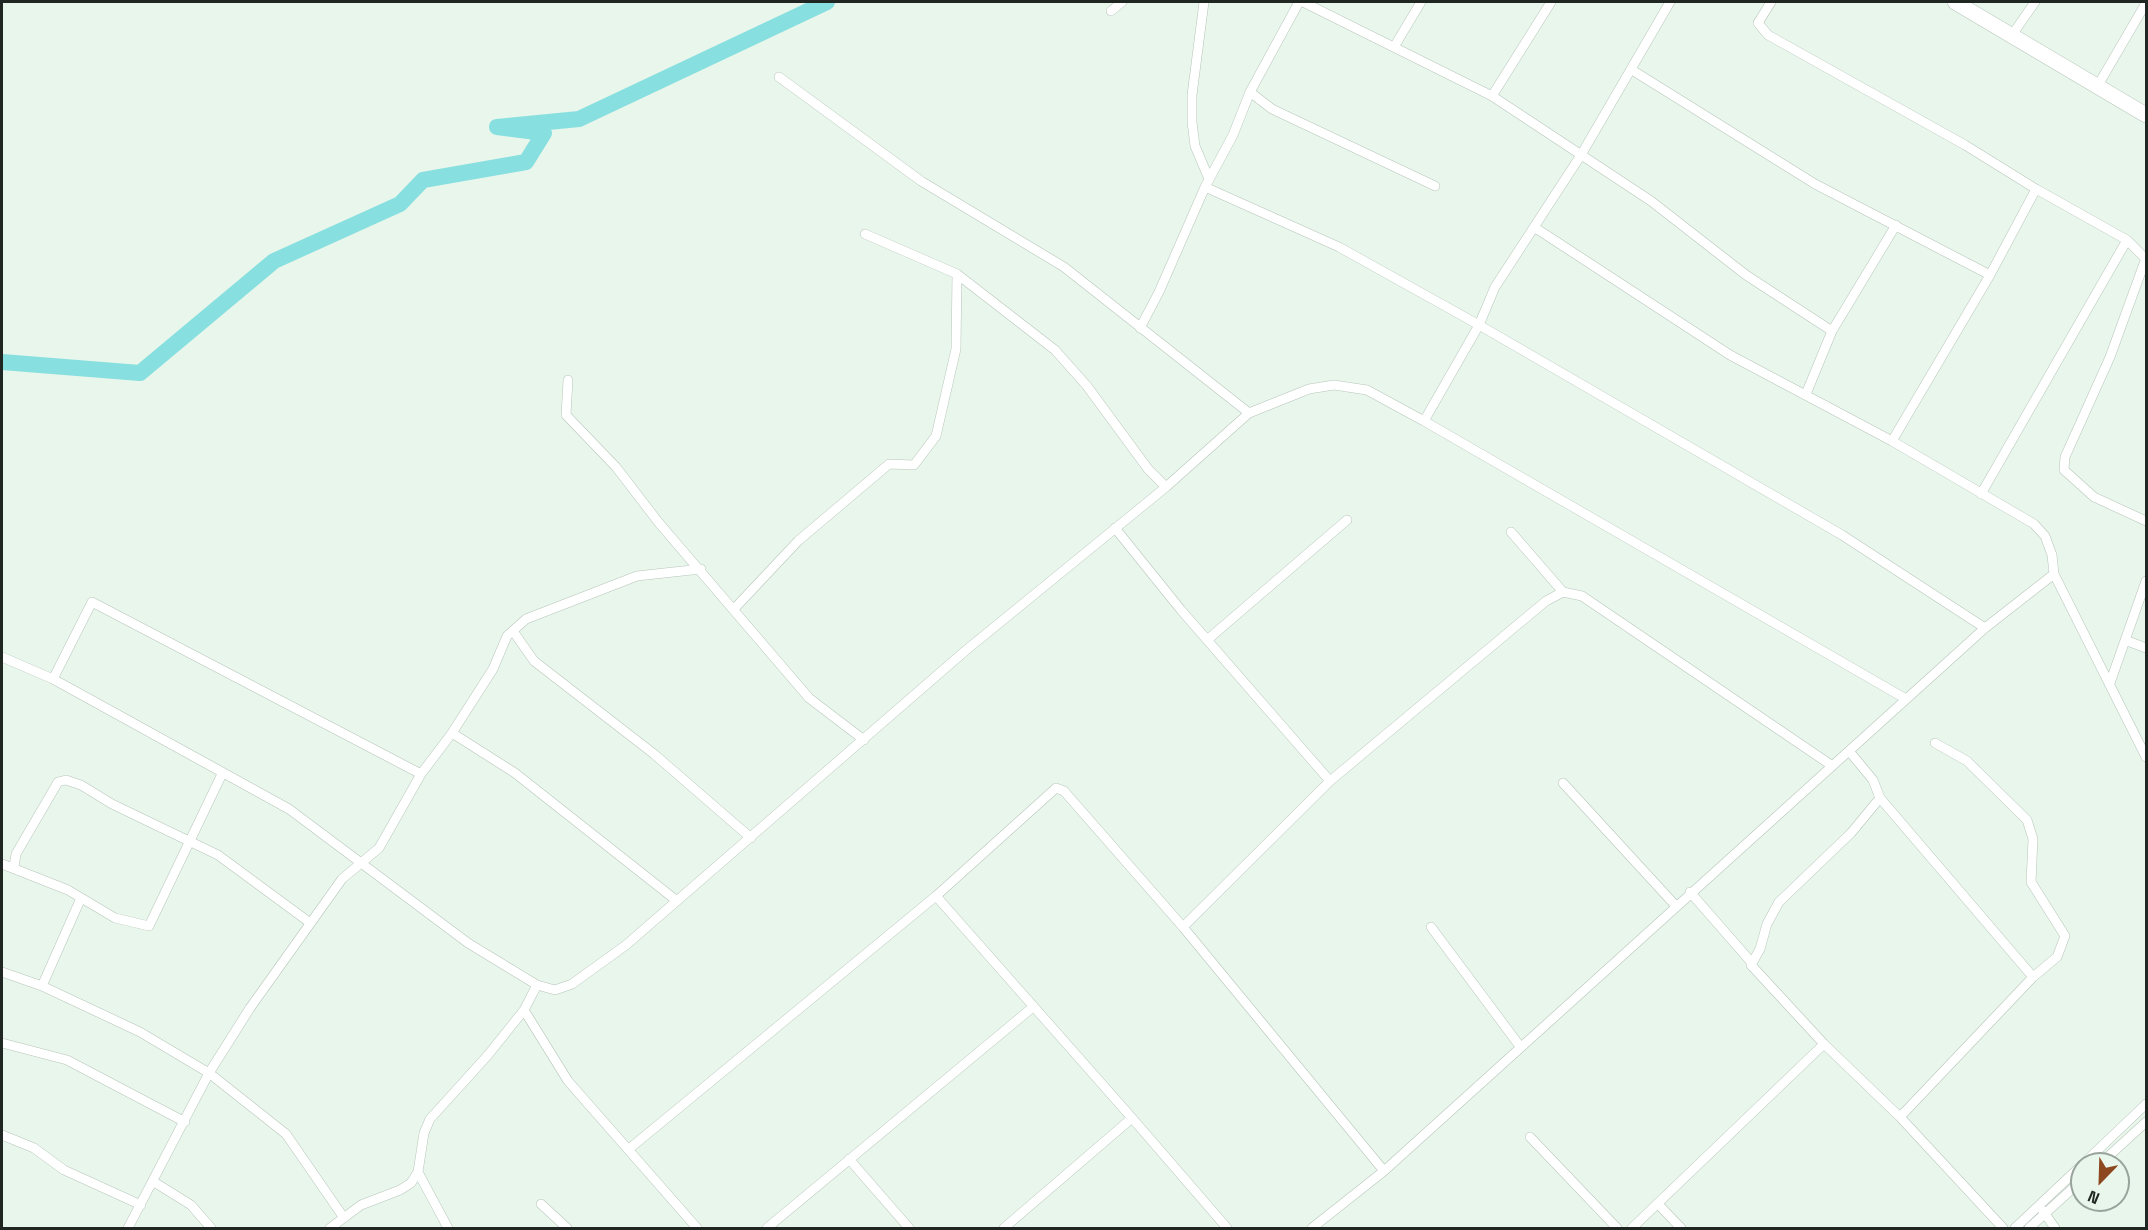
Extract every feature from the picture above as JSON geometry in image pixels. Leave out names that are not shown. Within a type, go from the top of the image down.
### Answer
[{"type":"main road","points":[[1954,2],[2146,115]]},
{"type":"street","points":[[1111,11],[1122,2]]},
{"type":"street","points":[[1204,2],[1192,95],[1192,122],[1195,146],[1207,183],[1339,247],[1479,325],[1832,529],[1985,628]]},
{"type":"street","points":[[1140,328],[1159,292],[1207,183],[1233,135],[1250,92],[1301,2],[1492,96],[1651,201],[1746,275],[1832,331]]},
{"type":"street","points":[[1394,47],[1421,2]]},
{"type":"street","points":[[1492,96],[1551,2]]},
{"type":"street","points":[[1424,421],[1479,325],[1495,287],[1581,155],[1670,2]]},
{"type":"street","points":[[1771,2],[1758,23],[1768,35],[1965,144],[2036,189],[2127,240],[2146,259],[2110,357],[2065,457],[2064,470],[2094,497],[2146,521]]},
{"type":"street","points":[[2012,35],[2035,2]]},
{"type":"street","points":[[2097,87],[2146,3]]},
{"type":"street","points":[[1632,70],[1815,184],[1990,275]]},
{"type":"street","points":[[779,77],[921,181],[1064,267],[1249,413]]},
{"type":"street","points":[[1250,92],[1272,109],[1435,186]]},
{"type":"street","points":[[1892,441],[1990,275],[2036,189]]},
{"type":"street","points":[[1806,394],[1832,331],[1896,225]]},
{"type":"street","points":[[1534,227],[1730,355],[1892,441],[2034,524],[2044,536],[2052,555],[2054,574],[2146,756]]},
{"type":"street","points":[[865,234],[957,274],[1055,350],[1087,386],[1148,469],[1166,487]]},
{"type":"street","points":[[1981,494],[2127,240]]},
{"type":"street","points":[[734,609],[798,541],[889,464],[914,465],[936,436],[956,349],[957,274]]},
{"type":"street","points":[[568,380],[566,415],[616,467],[659,523],[701,569],[809,698],[864,740]]},
{"type":"street","points":[[2,657],[53,679],[289,809],[363,862],[468,943],[537,985],[555,990],[572,984],[626,945],[965,651],[1166,487],[1249,413],[1309,389],[1334,385],[1367,390],[1906,699]]},
{"type":"street","points":[[1207,640],[1347,520]]},
{"type":"street","points":[[1115,528],[1207,640],[1330,781]]},
{"type":"street","points":[[1511,532],[1563,592],[1582,596],[1831,765]]},
{"type":"street","points":[[128,1228],[209,1073],[309,922],[342,879],[380,848],[421,774],[452,733],[493,669],[507,636],[526,619],[637,576],[701,569]]},
{"type":"street","points":[[1312,1228],[1384,1170],[1985,628],[2054,574]]},
{"type":"street","points":[[2110,683],[2146,581]]},
{"type":"street","points":[[1183,927],[1330,781],[1546,601],[1563,592]]},
{"type":"street","points":[[53,679],[92,602],[421,774]]},
{"type":"street","points":[[513,631],[534,661],[654,754],[751,838]]},
{"type":"street","points":[[2125,640],[2146,648]]},
{"type":"street","points":[[452,733],[515,772],[677,901]]},
{"type":"street","points":[[1900,1118],[2033,977],[2057,957],[2065,936],[2031,882],[2033,839],[2027,820],[1967,761],[1935,743]]},
{"type":"street","points":[[1849,751],[1873,780],[1880,798],[2033,977]]},
{"type":"street","points":[[2,864],[14,867],[81,898],[115,918],[149,926],[222,774]]},
{"type":"street","points":[[14,867],[16,854],[58,782],[66,780],[81,785],[112,804],[192,840],[218,855],[309,922]]},
{"type":"street","points":[[1563,783],[1676,905]]},
{"type":"street","points":[[629,1149],[936,896],[1056,788],[1064,791],[1183,927],[1384,1170]]},
{"type":"street","points":[[1752,963],[1760,949],[1767,924],[1779,902],[1851,833],[1880,798]]},
{"type":"street","points":[[1690,892],[1752,963],[1756,972],[1824,1044],[1900,1118],[2003,1228]]},
{"type":"street","points":[[936,896],[1227,1228]]},
{"type":"street","points":[[42,986],[81,898]]},
{"type":"street","points":[[1431,927],[1519,1046]]},
{"type":"street","points":[[2,972],[42,986],[140,1032],[209,1073],[286,1134],[344,1218]]},
{"type":"street","points":[[330,1228],[361,1204],[400,1190],[411,1182],[417,1172],[424,1133],[430,1119],[524,1010],[537,985]]},
{"type":"street","points":[[767,1228],[1033,1007]]},
{"type":"street","points":[[524,1010],[568,1081],[697,1228]]},
{"type":"street","points":[[2,1042],[67,1060],[185,1122]]},
{"type":"street","points":[[1632,1228],[1824,1044]]},
{"type":"street","points":[[2095,1152],[2146,1104]]},
{"type":"street","points":[[1004,1228],[1132,1118]]},
{"type":"street","points":[[2113,1152],[2146,1122]]},
{"type":"street","points":[[2,1135],[34,1148],[64,1170],[141,1205]]},
{"type":"street","points":[[1530,1137],[1617,1228]]},
{"type":"street","points":[[849,1159],[909,1228]]},
{"type":"street","points":[[417,1172],[448,1228]]},
{"type":"street","points":[[2029,1228],[2042,1209],[2070,1178]]},
{"type":"street","points":[[154,1182],[191,1205],[211,1228]]},
{"type":"street","points":[[2015,1228],[2070,1189]]},
{"type":"street","points":[[541,1204],[567,1228]]},
{"type":"street","points":[[1658,1204],[1681,1228]]},
{"type":"street","points":[[2042,1209],[2055,1228]]},
{"type":"waterway","points":[[2,362],[140,373],[274,261],[400,204],[423,180],[526,162],[544,133],[497,127],[579,119],[827,2]]}]
